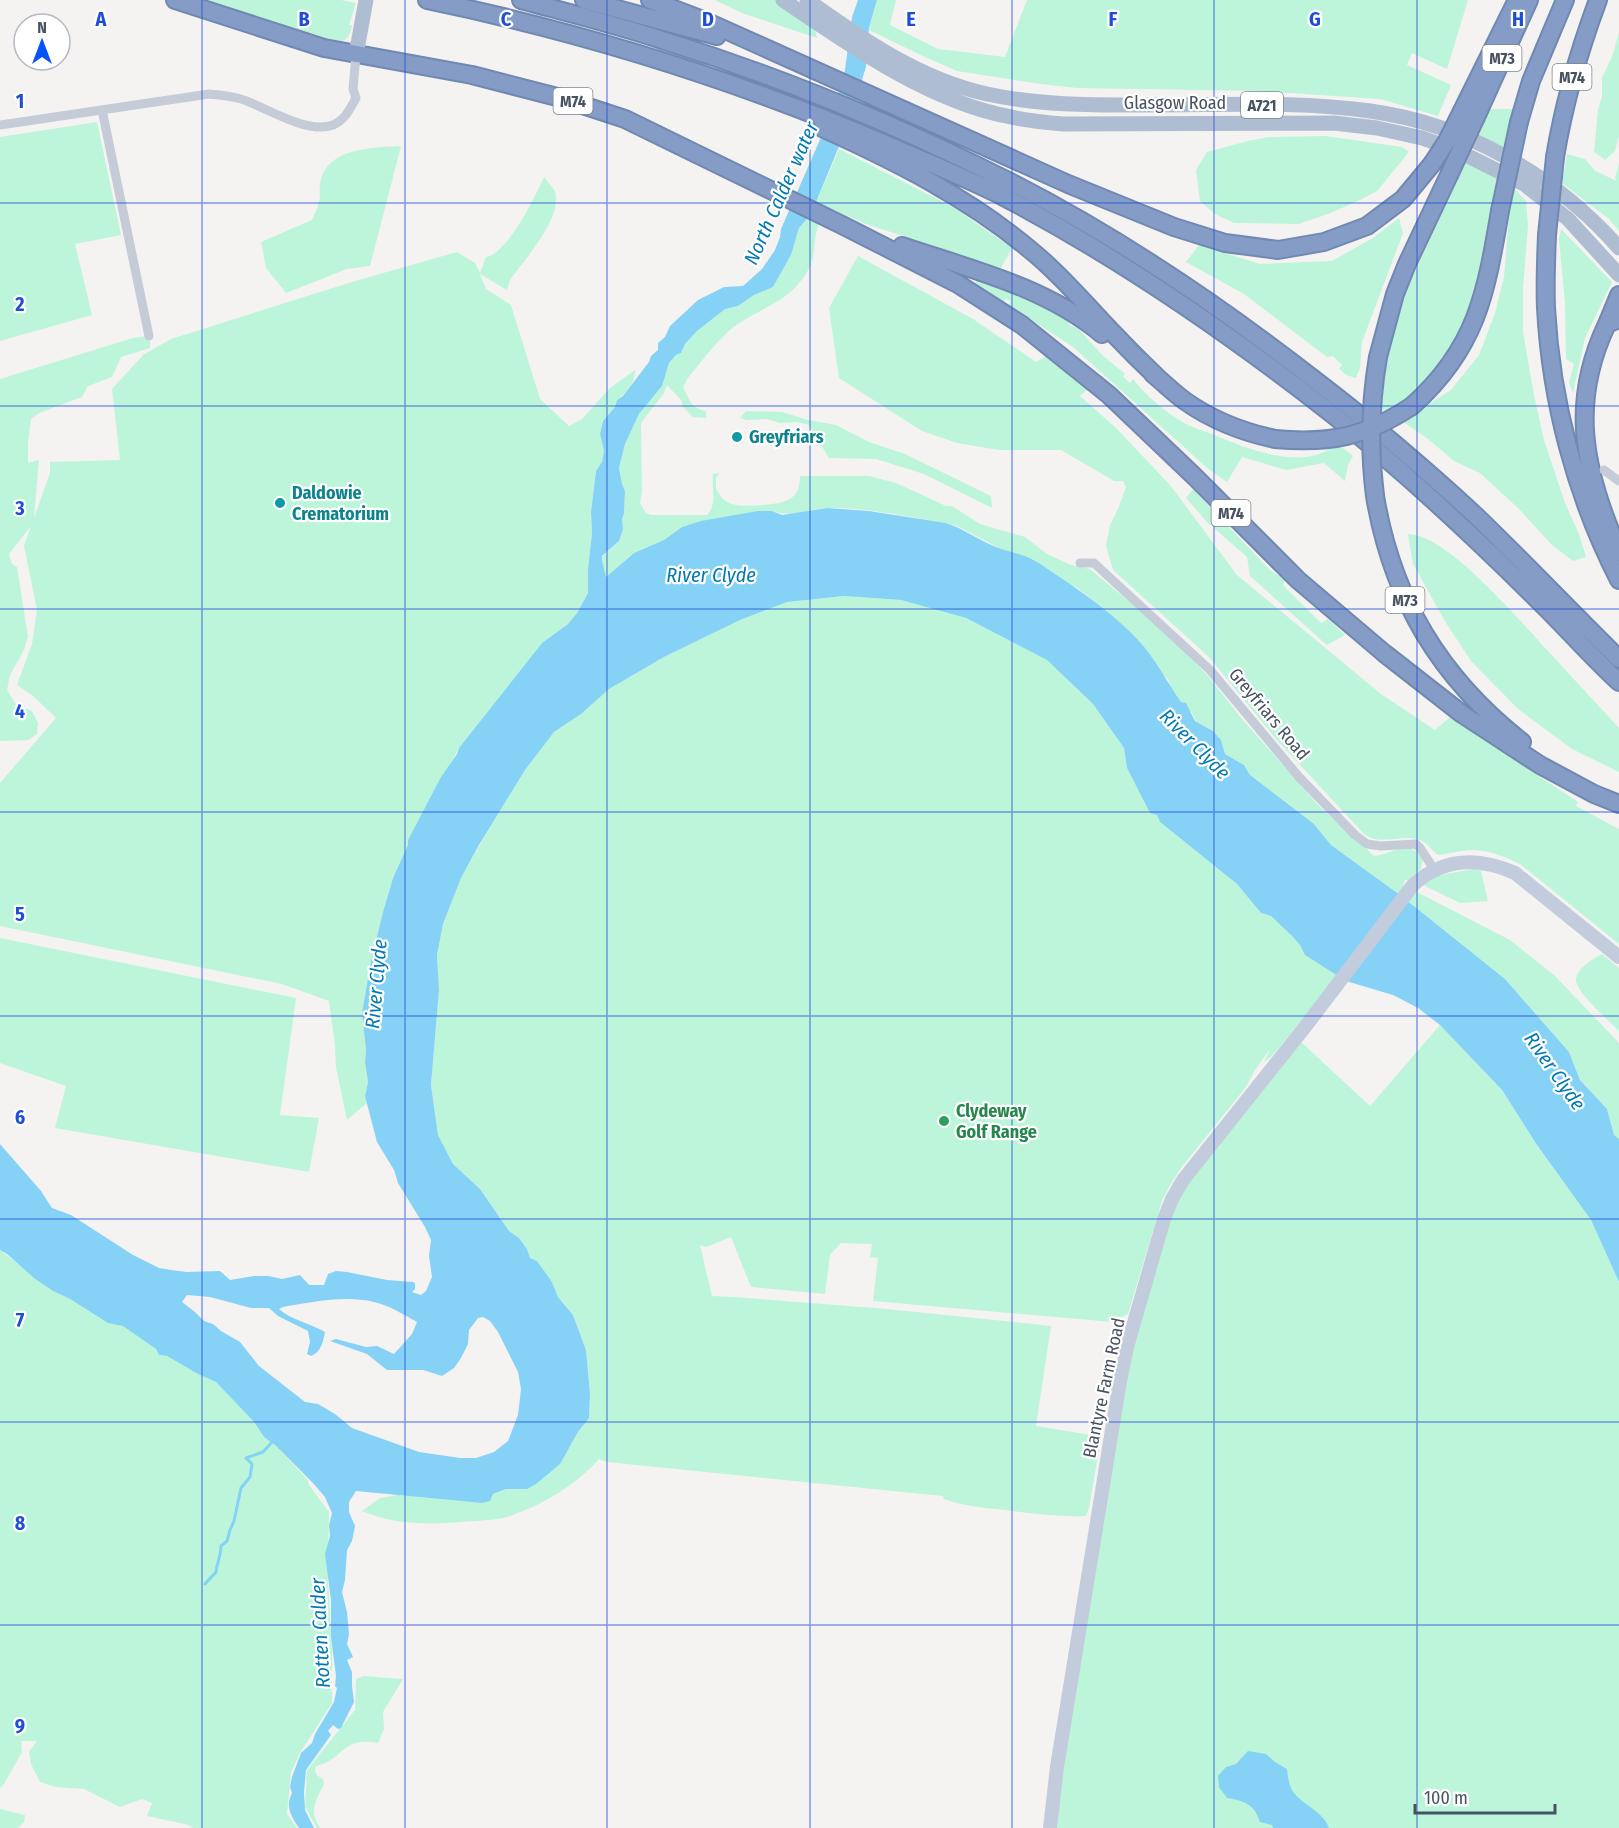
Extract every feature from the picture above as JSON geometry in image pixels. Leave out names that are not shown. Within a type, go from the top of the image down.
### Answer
[{"type":"highway","name":"M74","points":[[175,0],[324,48],[472,75],[625,119],[958,284],[1022,325],[1109,395],[1298,580],[1462,714],[1540,765],[1594,794],[1619,803]]},
{"type":"highway","name":"M74","points":[[427,0],[477,10],[610,45],[669,64],[826,124],[1001,196],[1041,217],[1179,302],[1333,415],[1467,530],[1619,682]]},
{"type":"highway","points":[[521,0],[665,41],[743,67],[864,114],[1011,183],[1076,219],[1188,288],[1318,382],[1437,481],[1619,659]]},
{"type":"highway","points":[[584,0],[676,24],[782,56]]},
{"type":"highway","points":[[650,0],[703,20],[782,56]]},
{"type":"highway","name":"M73","points":[[1517,0],[1469,114],[1449,175],[1395,294],[1378,357],[1372,400],[1370,443],[1375,496],[1389,557],[1406,601],[1451,674],[1495,720],[1532,750],[1619,803]]},
{"type":"highway","name":"M73","points":[[782,56],[1068,184],[1174,227],[1225,243],[1278,250],[1324,242],[1367,226],[1403,200],[1469,114],[1529,0]]},
{"type":"highway","name":"M74","points":[[842,225],[996,277],[1055,303],[1093,326],[1185,401],[1220,421],[1256,435],[1275,439],[1311,441],[1345,436],[1378,426],[1412,406],[1440,379],[1458,354],[1469,333],[1482,298],[1519,122],[1531,81],[1565,0]]},
{"type":"highway","name":"M74","points":[[1598,0],[1578,55],[1555,157],[1547,235],[1546,308],[1553,374],[1579,486],[1619,580]]},
{"type":"highway","name":"M74","points":[[845,133],[955,195],[1005,229],[1056,273],[1160,380]]},
{"type":"highway","points":[[1619,295],[1613,322],[1593,357],[1586,389],[1584,418],[1589,464],[1600,502],[1619,552]]},
{"type":"highway","name":"M74","points":[[1561,412],[1592,508],[1619,568]]},
{"type":"main road","name":"A721","points":[[783,0],[875,53]]},
{"type":"main road","name":"A721","points":[[807,0],[842,32]]},
{"type":"main road","points":[[356,55],[364,7]]},
{"type":"main road","name":"Glasgow Road","points":[[875,53],[954,84],[984,93],[1017,99],[1067,105],[1311,105],[1372,111],[1429,124],[1463,136],[1528,168],[1583,212],[1619,248]]},
{"type":"main road","name":"Glasgow Road","points":[[875,53],[925,87],[984,111],[1025,120],[1063,124],[1334,123],[1377,128],[1422,138],[1448,147],[1524,184],[1568,219],[1619,275]]},
{"type":"main road","points":[[1583,212],[1619,257]]},
{"type":"main road","points":[[1434,869],[1454,863],[1479,862],[1515,873],[1619,957]]},
{"type":"main road","name":"Blantyre Farm Road","points":[[1050,1828],[1057,1767],[1120,1381],[1164,1219],[1172,1199],[1183,1180],[1343,979],[1413,885],[1434,869]]},
{"type":"street","points":[[0,125],[209,94],[240,99],[302,124],[324,127],[333,125],[344,118],[356,98],[353,89],[356,55]]},
{"type":"street","points":[[102,110],[149,336]]},
{"type":"street","points":[[1604,470],[1619,481]]},
{"type":"street","name":"Greyfriars Road","points":[[1080,563],[1095,563],[1210,670],[1299,777],[1355,835],[1367,844],[1381,846],[1416,844],[1434,869]]},
{"type":"green space","points":[[207,0],[341,0],[356,3],[349,25],[352,25],[349,35],[345,40],[335,42]]},
{"type":"green space","points":[[715,0],[778,0],[815,29],[817,38],[742,13]]},
{"type":"green space","points":[[877,0],[896,0],[890,25],[938,49],[1005,57],[1027,0],[1468,0],[1447,69],[1412,53],[1407,65],[1451,85],[1438,116],[1380,99],[1258,91],[1077,88],[957,71],[869,30]]},
{"type":"green space","points":[[1619,32],[1619,136],[1615,151],[1605,160],[1594,152],[1598,109],[1602,97],[1602,78],[1613,54]]},
{"type":"green space","points":[[1490,109],[1514,109],[1505,147],[1478,136]]},
{"type":"green space","points":[[97,122],[121,235],[75,244],[92,315],[0,341],[0,137]]},
{"type":"green space","points":[[1326,136],[1402,147],[1409,152],[1377,191],[1328,214],[1299,224],[1234,223],[1215,214],[1200,201],[1196,170],[1207,152],[1269,137]]},
{"type":"green space","points":[[401,146],[370,266],[347,269],[286,293],[266,268],[261,242],[312,220],[320,198],[320,184],[324,172],[341,156],[364,149]]},
{"type":"green space","points":[[839,149],[953,207],[1012,248],[1001,268],[866,224],[816,202]]},
{"type":"green space","points":[[1567,154],[1585,159],[1595,171],[1617,181],[1615,178],[1619,164],[1619,231],[1609,219],[1562,183]]},
{"type":"green space","points":[[1465,161],[1498,178],[1486,252],[1472,303],[1451,350],[1438,369],[1403,402],[1393,408],[1380,411],[1387,354],[1398,315]]},
{"type":"green space","points":[[544,177],[555,192],[556,202],[548,226],[510,280],[507,290],[480,274],[486,289],[511,305],[540,399],[569,426],[582,419],[610,388],[635,370],[634,379],[603,421],[600,434],[604,451],[602,462],[596,471],[591,512],[588,593],[568,624],[542,643],[459,748],[408,840],[408,845],[393,878],[371,961],[362,1013],[368,1082],[365,1095],[367,1103],[347,1120],[336,1067],[329,1001],[282,984],[0,926],[0,783],[56,718],[32,695],[17,685],[32,644],[37,610],[24,546],[31,526],[9,554],[12,564],[17,567],[28,637],[23,652],[10,675],[7,690],[15,703],[32,711],[38,723],[37,734],[28,740],[0,741],[0,379],[133,338],[146,336],[150,341],[150,348],[121,357],[112,377],[88,386],[82,397],[39,413],[31,419],[28,463],[39,460],[34,518],[50,473],[50,462],[120,460],[112,389],[143,355],[171,339],[352,282],[457,252],[475,263],[480,273],[486,257],[503,246],[520,223]]},
{"type":"green space","points":[[1514,188],[1526,201],[1528,226],[1523,287],[1523,332],[1544,440],[1586,557],[1573,561],[1552,545],[1520,510],[1480,473],[1454,461],[1402,421],[1451,390],[1479,355],[1495,313],[1504,277],[1510,206]]},
{"type":"green space","points":[[1399,218],[1403,233],[1362,342],[1360,368],[1356,378],[1346,375],[1339,369],[1342,365],[1333,356],[1327,357],[1244,294],[1186,262],[1199,245],[1260,264],[1332,261],[1373,238]]},
{"type":"green space","points":[[807,219],[819,224],[812,260],[800,282],[784,297],[732,329],[705,357],[683,387],[694,406],[706,411],[706,418],[693,417],[667,385],[664,393],[641,423],[642,491],[640,503],[646,513],[651,515],[707,515],[713,501],[713,474],[720,473],[716,478],[716,489],[722,498],[729,503],[744,506],[769,505],[788,500],[798,490],[800,476],[869,476],[896,483],[946,506],[952,506],[980,524],[1025,537],[1047,554],[1071,565],[1090,569],[1168,634],[1208,676],[1242,719],[1320,807],[1374,856],[1405,848],[1417,852],[1423,858],[1421,869],[1405,880],[1400,895],[1331,845],[1314,824],[1250,775],[1244,765],[1225,754],[1221,740],[1213,731],[1196,721],[1140,642],[1108,612],[1079,589],[959,527],[857,509],[827,508],[786,514],[772,511],[682,527],[664,540],[634,553],[606,577],[603,556],[619,541],[623,529],[625,491],[619,468],[625,444],[639,414],[662,386],[669,363],[681,353],[685,344],[697,331],[725,308],[738,306],[754,295],[773,287],[791,255],[799,228]]},
{"type":"green space","points":[[1561,229],[1612,282],[1585,338],[1573,393],[1569,382],[1574,364],[1566,359],[1565,303],[1559,239]]},
{"type":"green space","points":[[858,256],[973,319],[1036,362],[1049,355],[1089,388],[1080,396],[1116,428],[1170,485],[1237,575],[1381,694],[1435,730],[1450,717],[1578,802],[1576,806],[1619,829],[1619,944],[1520,864],[1509,859],[1478,850],[1438,855],[1426,843],[1417,839],[1378,840],[1364,834],[1276,739],[1209,657],[1113,570],[1106,546],[1110,525],[1126,487],[1123,481],[1114,481],[1061,450],[999,450],[957,443],[922,431],[839,378],[829,308]]},
{"type":"green space","points":[[977,278],[1061,315],[1071,326],[1078,328],[1101,354],[1125,374],[1123,377],[1130,383],[1133,379],[1157,404],[1189,425],[1246,447],[1282,456],[1311,456],[1340,446],[1353,456],[1348,465],[1345,481],[1324,463],[1286,470],[1242,457],[1227,482],[1206,467],[1073,347],[1009,305],[1010,301],[1006,299],[1003,303],[975,285]]},
{"type":"green space","points":[[746,411],[782,412],[836,425],[869,442],[905,454],[991,496],[992,508],[924,474],[876,459],[829,458],[809,425],[798,422],[780,423],[767,419],[740,418]]},
{"type":"green space","points":[[1193,489],[1270,570],[1285,580],[1283,585],[1321,623],[1328,619],[1345,635],[1327,645],[1250,576],[1247,557],[1207,522],[1186,498]]},
{"type":"green space","points":[[1408,534],[1424,538],[1442,548],[1482,581],[1619,728],[1619,772],[1572,749],[1518,709],[1471,661],[1446,623],[1413,564]]},
{"type":"green space","points":[[844,596],[901,600],[966,618],[1047,660],[1093,704],[1124,748],[1127,768],[1150,813],[1158,815],[1160,822],[1237,884],[1261,913],[1271,916],[1292,936],[1305,955],[1339,976],[1271,1057],[1264,1062],[1270,1049],[1246,1087],[1181,1168],[1162,1201],[1128,1314],[1113,1322],[873,1301],[878,1258],[870,1257],[872,1244],[841,1243],[830,1255],[825,1294],[751,1287],[731,1237],[706,1247],[700,1245],[712,1296],[887,1309],[1051,1326],[1036,1426],[1097,1436],[1099,1449],[1086,1516],[1025,1513],[967,1505],[944,1499],[943,1496],[607,1462],[599,1459],[590,1469],[557,1494],[503,1518],[418,1523],[390,1520],[362,1511],[380,1498],[398,1495],[482,1503],[493,1494],[506,1489],[527,1489],[545,1476],[571,1445],[589,1418],[590,1394],[586,1350],[573,1315],[558,1297],[552,1282],[530,1258],[519,1238],[509,1231],[480,1189],[453,1164],[438,1135],[431,1085],[439,990],[437,955],[443,924],[461,878],[525,770],[540,749],[554,732],[581,714],[609,689],[664,657],[740,620],[787,602]]},
{"type":"green space","points":[[1474,869],[1481,871],[1488,901],[1460,903],[1421,884],[1439,875]]},
{"type":"green space","points":[[1415,891],[1510,940],[1554,975],[1619,1043],[1619,1139],[1614,1135],[1607,1109],[1580,1080],[1569,1052],[1505,979],[1406,900]]},
{"type":"green space","points":[[0,938],[296,998],[280,1115],[319,1118],[309,1172],[55,1128],[66,1086],[0,1063]]},
{"type":"green space","points":[[1602,954],[1619,968],[1619,1031],[1587,999],[1577,985],[1577,976],[1582,968]]},
{"type":"green space","points":[[1440,1025],[1502,1090],[1537,1145],[1591,1220],[1619,1282],[1619,1828],[1055,1828],[1058,1796],[1117,1422],[1133,1348],[1170,1218],[1182,1190],[1300,1041],[1370,1106]]},
{"type":"green space","points":[[0,1250],[53,1291],[108,1323],[123,1325],[156,1349],[159,1355],[167,1356],[216,1382],[254,1422],[264,1437],[275,1445],[307,1479],[329,1512],[328,1580],[332,1703],[300,1753],[291,1772],[287,1814],[297,1828],[193,1828],[189,1825],[147,1816],[152,1803],[142,1799],[120,1807],[84,1789],[56,1787],[40,1782],[31,1764],[29,1752],[37,1741],[21,1741],[22,1752],[0,1788]]},
{"type":"green space","points":[[364,1676],[403,1679],[383,1712],[384,1729],[378,1743],[366,1742],[350,1745],[326,1763],[316,1766],[315,1773],[323,1779],[324,1784],[314,1806],[314,1816],[320,1828],[317,1828],[305,1807],[307,1770],[355,1710],[356,1679]]},
{"type":"green space","points":[[0,1809],[25,1815],[24,1822],[18,1828],[0,1828]]},
{"type":"water","name":"River Clyde","points":[[858,0],[877,0],[869,28],[866,67],[847,127],[816,202],[799,228],[791,255],[773,287],[754,295],[738,306],[725,309],[697,331],[685,344],[681,353],[669,363],[662,386],[639,414],[625,444],[619,468],[625,491],[623,529],[619,541],[602,556],[606,577],[634,553],[664,540],[682,527],[701,521],[758,511],[772,511],[782,515],[827,508],[869,511],[946,523],[996,547],[1041,564],[1080,591],[1140,642],[1181,702],[1186,703],[1195,721],[1213,731],[1221,740],[1225,754],[1244,765],[1250,775],[1314,824],[1331,845],[1400,895],[1505,979],[1569,1052],[1580,1080],[1607,1109],[1614,1135],[1619,1139],[1619,1282],[1591,1220],[1537,1145],[1502,1090],[1440,1025],[1418,1008],[1393,995],[1346,981],[1305,955],[1292,936],[1271,916],[1261,913],[1237,884],[1160,822],[1157,815],[1150,813],[1127,768],[1124,748],[1093,704],[1047,660],[966,618],[901,600],[844,596],[787,602],[740,620],[664,657],[609,689],[581,714],[554,732],[525,770],[479,845],[461,878],[443,924],[437,955],[439,990],[431,1085],[438,1135],[453,1164],[480,1189],[509,1231],[519,1238],[530,1258],[537,1261],[552,1282],[558,1297],[573,1315],[586,1350],[590,1394],[589,1418],[578,1432],[560,1464],[527,1489],[506,1489],[493,1494],[490,1501],[482,1503],[356,1491],[349,1502],[349,1512],[355,1526],[352,1541],[347,1550],[342,1592],[347,1612],[349,1634],[347,1644],[353,1657],[347,1660],[352,1672],[354,1702],[341,1728],[338,1729],[333,1725],[328,1731],[331,1735],[306,1770],[305,1810],[314,1828],[299,1828],[289,1807],[292,1777],[301,1753],[312,1743],[334,1702],[337,1688],[331,1637],[331,1600],[325,1554],[330,1536],[329,1525],[332,1513],[325,1497],[312,1482],[264,1437],[254,1422],[216,1382],[167,1356],[159,1355],[156,1349],[123,1326],[108,1323],[53,1291],[0,1250],[0,1144],[41,1191],[52,1208],[71,1215],[133,1255],[159,1268],[187,1272],[220,1271],[230,1280],[254,1276],[282,1279],[300,1275],[309,1285],[324,1285],[328,1274],[336,1271],[413,1282],[415,1289],[412,1292],[421,1295],[426,1291],[432,1277],[429,1256],[431,1240],[377,1142],[365,1096],[368,1082],[362,1013],[371,961],[393,878],[408,845],[408,840],[459,748],[542,643],[568,624],[588,593],[591,512],[596,471],[602,462],[604,451],[600,434],[603,421],[615,407],[617,400],[623,396],[649,362],[651,356],[658,350],[658,343],[665,337],[670,326],[698,300],[724,287],[743,286],[762,269],[775,250],[781,229],[829,119],[844,77],[852,17]],"holes":[[[187,1295],[210,1297],[251,1308],[269,1308],[278,1316],[308,1331],[310,1342],[307,1354],[311,1356],[319,1349],[325,1332],[279,1309],[340,1299],[380,1303],[417,1322],[412,1334],[394,1354],[377,1346],[366,1347],[336,1339],[330,1341],[367,1354],[387,1370],[423,1370],[442,1376],[454,1368],[461,1358],[468,1344],[469,1330],[478,1318],[483,1317],[490,1321],[498,1332],[518,1372],[521,1389],[518,1415],[508,1441],[494,1452],[476,1458],[460,1458],[419,1452],[352,1428],[318,1404],[305,1402],[259,1366],[240,1342],[213,1324],[204,1321],[182,1302]]]},
{"type":"water","points":[[1248,1751],[1266,1754],[1287,1769],[1294,1793],[1322,1817],[1329,1828],[1273,1828],[1272,1825],[1260,1822],[1255,1811],[1248,1804],[1227,1798],[1219,1787],[1218,1776],[1226,1767],[1236,1764]]},
{"type":"waterway","points":[[205,1584],[216,1572],[221,1546],[227,1541],[234,1521],[241,1488],[250,1477],[252,1464],[246,1458],[263,1452],[273,1441]]},
{"type":"place","name":"Greyfriars","points":[[737,437]]},
{"type":"place","name":"Daldowie Crematorium","points":[[280,503]]},
{"type":"place","name":"Clydeway Golf Range","points":[[944,1121]]},
{"type":"water label","name":"North Calder water","points":[[781,193]]},
{"type":"water label","name":"Rotten Calder","points":[[320,1633]]}]
